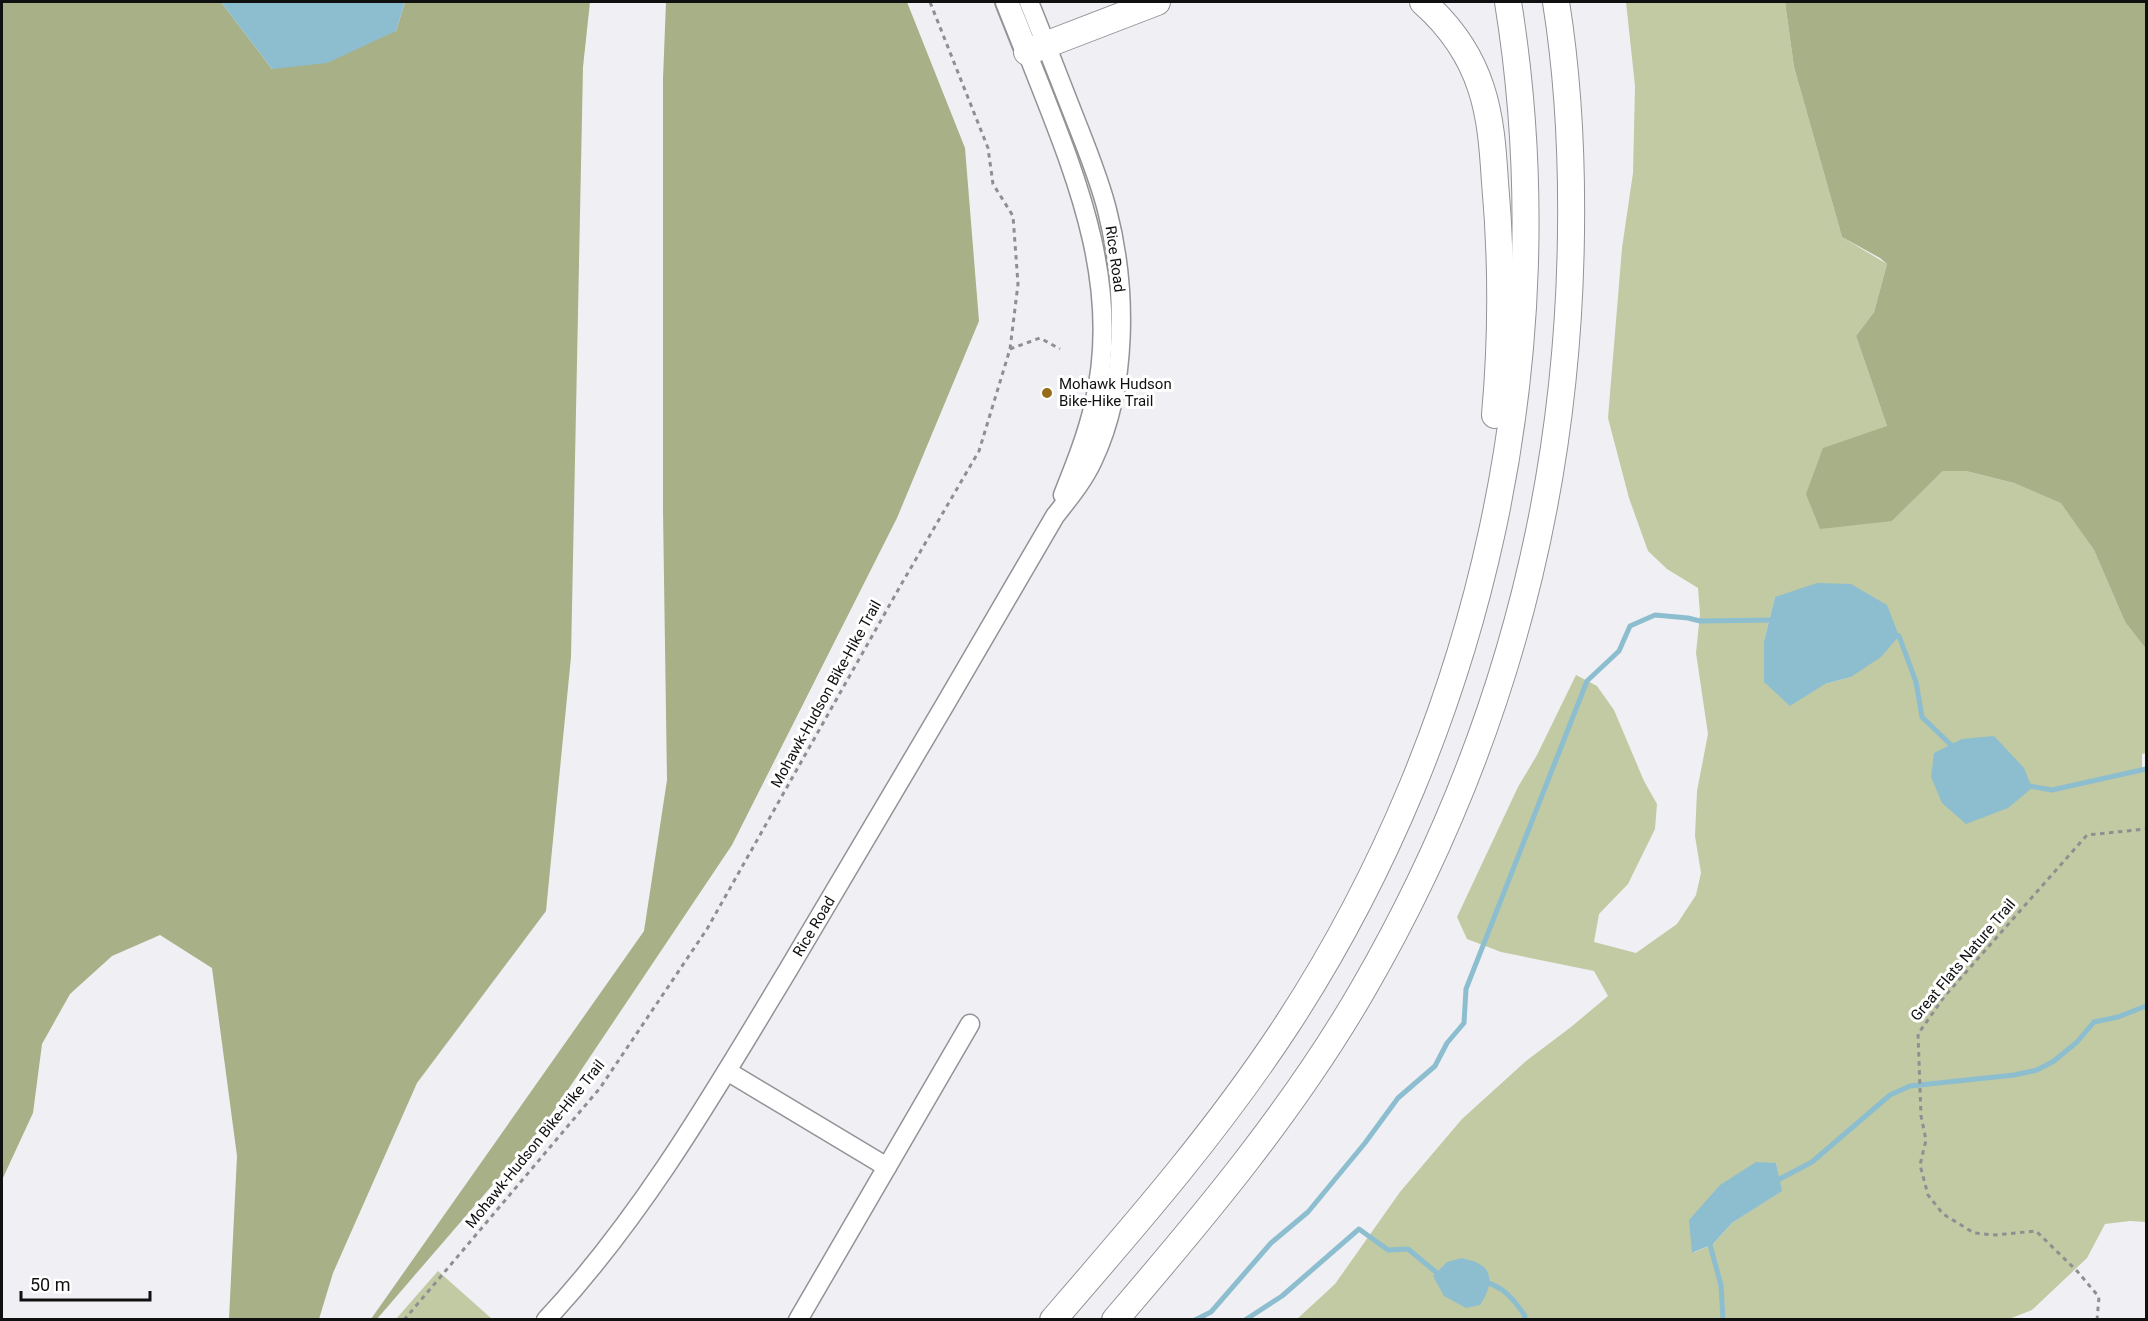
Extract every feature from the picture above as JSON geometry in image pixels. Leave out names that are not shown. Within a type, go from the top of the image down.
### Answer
[{"type":"highway","points":[[1036,48],[1157,2]]},
{"type":"highway","points":[[1423,2],[1443,21],[1459,42],[1481,88],[1492,145],[1500,253],[1501,340],[1494,434],[1466,633]]},
{"type":"highway","points":[[1053,1320],[1220,1121],[1282,1031],[1351,917],[1405,803],[1427,747],[1466,633],[1496,516],[1516,384],[1524,272],[1524,225],[1519,102],[1508,2]]},
{"type":"highway","points":[[1556,2],[1565,78],[1571,173]]},
{"type":"highway","points":[[1115,1320],[1215,1201],[1295,1096],[1328,1047],[1376,966],[1422,880],[1449,822],[1496,695],[1543,521],[1561,399],[1567,336],[1571,216],[1572,71],[1568,2]]},
{"type":"main road","name":"Rice Road","points":[[1007,2],[1036,48]]},
{"type":"street","name":"Rice Road","points":[[546,1320],[639,1207],[727,1071],[911,765],[1056,516],[1088,429],[1095,403],[1102,345],[1099,278],[1087,213],[1064,145],[1036,48],[1029,2]]},
{"type":"street","points":[[798,1320],[970,1024]]},
{"type":"street","points":[[727,1071],[887,1167]]},
{"type":"path","name":"Mohawk-Hudson Bike-Hike Trail","points":[[404,1320],[600,1088],[707,929],[979,451],[1010,349],[1018,284],[1013,216],[993,184],[988,148],[930,2]]},
{"type":"path","points":[[1010,349],[1040,338],[1060,349]]},
{"type":"path","name":"Great Flats Nature Trail","points":[[2097,1320],[2099,1297],[2077,1271],[2036,1231],[1995,1235],[1974,1233],[1943,1214],[1928,1195],[1920,1166],[1926,1140],[1921,1116],[1918,1034],[1944,997],[2087,835],[2146,829]]},
{"type":"green space","points":[[2,2],[221,2],[272,69],[396,31],[405,2],[590,2],[583,67],[571,657],[546,911],[417,1083],[333,1273],[319,1319],[229,1319],[237,1156],[212,968],[160,935],[112,956],[70,994],[42,1044],[33,1113],[2,1180]]},
{"type":"green space","points":[[666,2],[907,2],[965,148],[979,321],[897,518],[732,845],[545,1124],[377,1319],[371,1319],[644,931],[667,780],[663,511],[663,79]]},
{"type":"green space","points":[[1626,2],[1785,2],[1794,67],[1842,237],[1887,264],[1874,312],[1856,336],[1887,426],[1892,521],[1943,471],[1966,471],[2014,483],[2062,503],[2094,550],[2125,622],[2146,649],[2146,753],[2142,754],[2142,768],[2146,769],[2146,1222],[2105,1224],[2087,1258],[2032,1310],[2009,1319],[1296,1320],[1335,1284],[1400,1192],[1462,1119],[1526,1061],[1608,996],[1594,971],[1501,952],[1467,939],[1457,917],[1518,787],[1537,755],[1576,675],[1597,686],[1614,710],[1644,781],[1657,804],[1655,829],[1628,884],[1599,914],[1594,942],[1636,953],[1677,924],[1696,895],[1701,873],[1695,836],[1697,791],[1708,734],[1696,653],[1700,614],[1698,588],[1667,569],[1648,551],[1629,498],[1608,418],[1622,248],[1633,173],[1635,86]],"holes":[[[1775,597],[1851,677],[1825,684],[1764,641]],[[1776,1163],[1781,1191],[1732,1223],[1713,1244],[1693,1253]]]},
{"type":"green space","points":[[1785,2],[2146,2],[2146,649],[2125,622],[2094,550],[2061,503],[2014,483],[1966,471],[1943,471],[1892,521],[1820,529],[1806,494],[1823,448],[1887,426],[1856,336],[1874,312],[1887,264],[1842,237],[1794,67]]},
{"type":"green space","points":[[438,1271],[492,1319],[396,1319]]},
{"type":"water","points":[[221,2],[405,2],[396,31],[327,63],[272,69]]},
{"type":"water","points":[[1817,583],[1851,584],[1887,605],[1899,636],[1881,657],[1851,677],[1825,684],[1790,706],[1764,682],[1764,641],[1775,597]]},
{"type":"water","points":[[1994,736],[2024,768],[2032,788],[2008,808],[1966,824],[1942,803],[1931,777],[1934,753],[1962,739]]},
{"type":"water","points":[[1756,1162],[1776,1163],[1782,1191],[1732,1223],[1713,1244],[1692,1253],[1689,1220],[1720,1185]]},
{"type":"water","points":[[1462,1258],[1479,1264],[1486,1269],[1488,1274],[1488,1290],[1480,1305],[1466,1308],[1444,1296],[1433,1276],[1447,1262]]},
{"type":"waterway","points":[[1195,1320],[1211,1312],[1271,1243],[1308,1212],[1365,1143],[1398,1098],[1435,1066],[1447,1043],[1464,1023],[1466,989],[1587,681],[1619,651],[1630,626],[1655,615],[1700,621],[1775,620]]},
{"type":"waterway","points":[[1892,635],[1899,636],[1916,682],[1922,717],[1956,748]]},
{"type":"waterway","points":[[2029,786],[2052,790],[2146,769]]},
{"type":"waterway","points":[[1774,1182],[1812,1162],[1890,1095],[1910,1086],[2014,1075],[2037,1070],[2054,1061],[2077,1042],[2094,1022],[2118,1017],[2146,1006]]},
{"type":"waterway","points":[[1245,1320],[1282,1296],[1359,1229],[1388,1250],[1408,1249],[1437,1273],[1442,1274]]},
{"type":"waterway","points":[[1712,1239],[1710,1245],[1721,1285],[1723,1320]]},
{"type":"waterway","points":[[1483,1282],[1497,1286],[1508,1294],[1525,1316],[1523,1320]]},
{"type":"place","name":"Mohawk Hudson Bike-Hike Trail","points":[[1047,393]]}]
